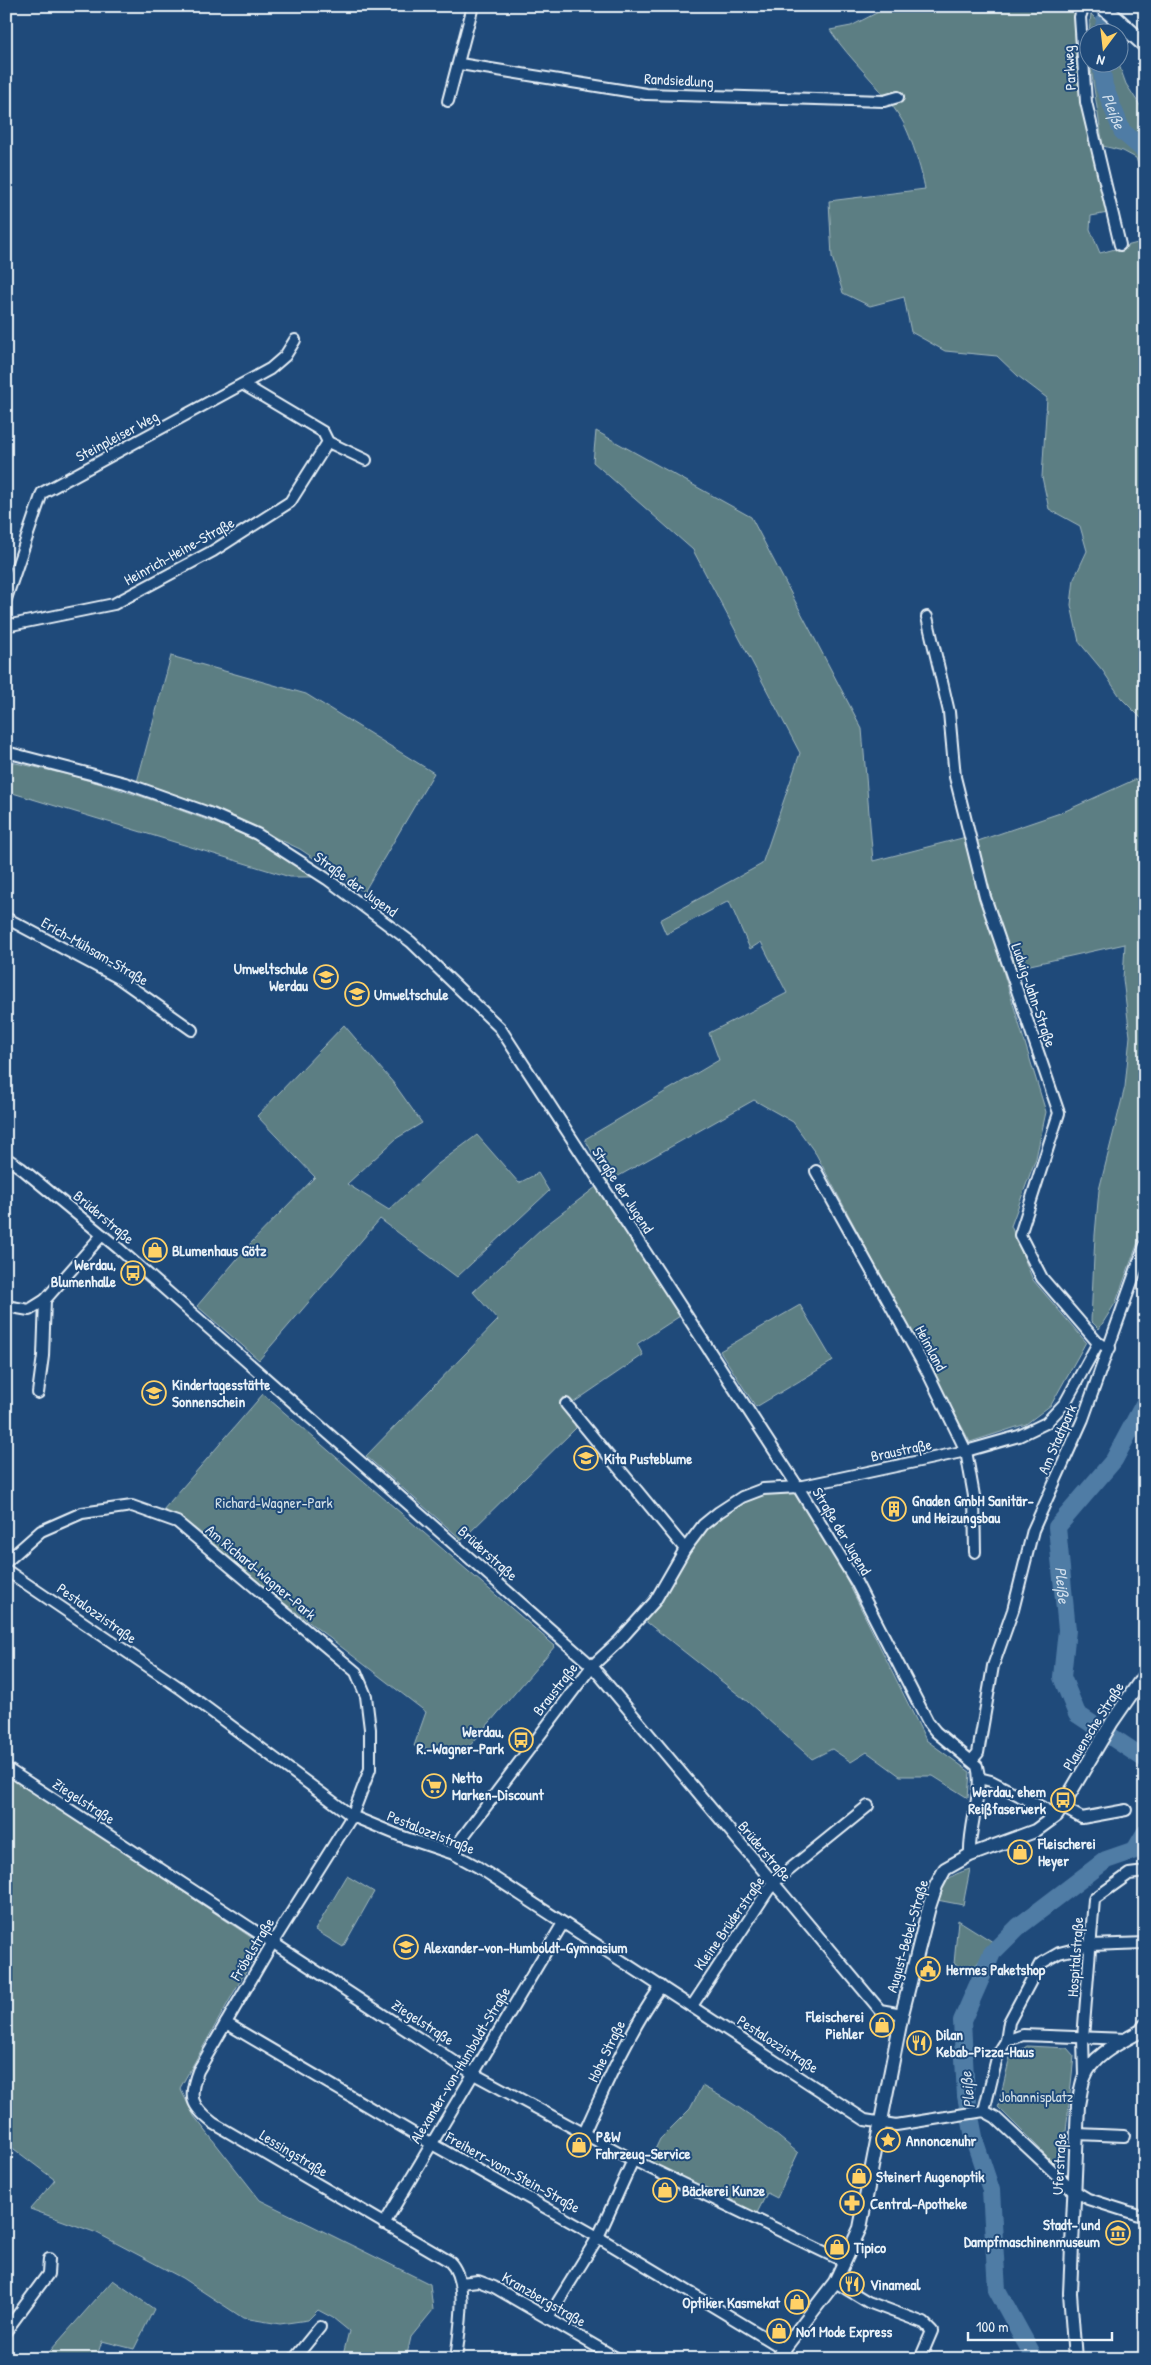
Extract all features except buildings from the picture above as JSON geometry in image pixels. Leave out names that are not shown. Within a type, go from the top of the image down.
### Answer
[{"type":"main road","points":[[1102,6],[1115,20],[1145,45]]},
{"type":"street","points":[[448,101],[460,64],[473,6]]},
{"type":"street","name":"Parkweg","points":[[1084,6],[1080,17],[1086,102],[1120,245]]},
{"type":"street","name":"Randsiedlung","points":[[460,64],[646,94],[884,101],[898,97]]},
{"type":"street","name":"Steinpleiser Weg","points":[[6,599],[42,493],[270,370],[285,356],[295,340]]},
{"type":"street","points":[[244,385],[323,432],[328,442],[366,460]]},
{"type":"street","name":"Heinrich-Heine-Straße","points":[[6,626],[114,604],[213,551],[290,502],[328,442]]},
{"type":"street","name":"Ludwig-Jahn-Straße","points":[[927,617],[949,712],[955,777],[984,897],[1060,1113],[1020,1235],[1042,1278],[1098,1343],[1110,1348]]},
{"type":"street","name":"Straße der Jugend","points":[[6,752],[125,783],[212,814],[256,834],[327,879],[411,942],[500,1028],[798,1487],[856,1582],[928,1722],[936,1732],[972,1760]]},
{"type":"street","name":"Erich-Mühsam-Straße","points":[[6,918],[117,977],[192,1030]]},
{"type":"street","name":"Brüderstraße","points":[[6,1158],[102,1235],[592,1666],[880,2010],[902,2014]]},
{"type":"street","name":"Heimland","points":[[816,1171],[927,1371],[966,1451],[974,1496],[975,1552]]},
{"type":"street","points":[[6,1306],[29,1310],[45,1300],[102,1235]]},
{"type":"street","name":"Am Stadtpark","points":[[972,1760],[978,1754],[993,1666],[1013,1610],[1033,1530],[1083,1419],[1145,1246]]},
{"type":"street","points":[[38,1393],[43,1356],[45,1300]]},
{"type":"street","name":"Braustraße","points":[[454,1854],[456,1846],[592,1666],[655,1601],[685,1549],[703,1525],[742,1497],[763,1489],[798,1487],[966,1451],[1019,1436],[1046,1423],[1065,1403],[1098,1343]]},
{"type":"street","points":[[566,1404],[685,1549]]},
{"type":"street","name":"Am Richard-Wagner-Park","points":[[6,1562],[41,1531],[82,1513],[132,1506],[177,1522],[356,1672],[366,1696],[370,1729],[370,1769],[352,1816]]},
{"type":"street","name":"Pestalozzistraße","points":[[6,1570],[180,1688],[352,1816],[403,1837],[454,1854],[522,1894],[563,1923],[865,2120],[896,2125],[981,2111]]},
{"type":"street","name":"Plauensche Straße","points":[[970,1855],[1035,1831],[1060,1811],[1112,1722],[1145,1674]]},
{"type":"street","points":[[970,1855],[969,1842],[979,1778],[977,1766],[972,1760]]},
{"type":"street","name":"Ziegelstraße","points":[[6,1768],[472,2072],[633,2160],[845,2262]]},
{"type":"street","points":[[979,1778],[991,1781],[1060,1811],[1082,1818],[1126,1810]]},
{"type":"street","name":"Kleine Brüderstraße","points":[[692,2006],[773,1883],[868,1806]]},
{"type":"street","name":"Fröbelstraße","points":[[194,2103],[191,2089],[198,2071],[273,1942],[352,1816]]},
{"type":"street","name":"August-Bebel-Straße","points":[[783,2356],[835,2282],[860,2228],[902,2014],[936,1886],[945,1869],[970,1855]]},
{"type":"street","name":"Hospitalstraße","points":[[1084,2077],[1084,2038],[1094,1899],[1129,1874],[1145,1872]]},
{"type":"street","name":"Alexander-von-Humboldt-Straße","points":[[384,2224],[472,2072],[563,1923]]},
{"type":"street","points":[[1145,1943],[1091,1945],[1059,1952],[1040,1964],[1009,2022],[1006,2041],[998,2054],[981,2111],[995,2117],[1073,2190],[1088,2199],[1145,2217]]},
{"type":"street","name":"Hohe Straße","points":[[584,2133],[622,2049],[640,2017],[661,1986]]},
{"type":"street","name":"Freiherr-vom-Stein-Straße","points":[[226,2023],[430,2143],[598,2237],[783,2356]]},
{"type":"street","name":"Uferstraße","points":[[1075,2359],[1070,2293],[1078,2105],[1084,2077],[1091,2065],[1102,2055],[1143,2029]]},
{"type":"street","points":[[1006,2041],[1023,2035],[1126,2039]]},
{"type":"street","name":"Lessingstraße","points":[[194,2103],[199,2112],[213,2123],[384,2224]]},
{"type":"street","points":[[1077,2134],[1124,2136]]},
{"type":"street","points":[[548,2318],[598,2237],[633,2160]]},
{"type":"street","points":[[384,2224],[449,2261],[456,2268],[461,2283],[456,2359]]},
{"type":"street","points":[[6,2331],[48,2274],[49,2259]]},
{"type":"street","name":"Kranzbergstraße","points":[[461,2283],[478,2281],[494,2287],[618,2359]]},
{"type":"street","points":[[835,2282],[868,2302],[924,2323],[932,2331],[920,2359]]},
{"type":"street","points":[[294,2359],[320,2327]]},
{"type":"green space","points":[[890,6],[1076,6],[1076,59],[1083,111],[1108,213],[1091,216],[1090,229],[1100,253],[1145,241],[1145,722],[1121,698],[1103,671],[1079,642],[1071,605],[1074,579],[1087,551],[1080,526],[1049,509],[1042,477],[1047,398],[1018,376],[997,356],[945,351],[911,332],[904,297],[870,306],[843,293],[832,257],[829,201],[925,189],[915,152],[900,117],[884,94],[847,53],[830,30],[851,26]]},
{"type":"green space","points":[[1091,14],[1099,22],[1090,22]]},
{"type":"green space","points":[[1091,72],[1122,72],[1126,84],[1145,113],[1145,185],[1136,158],[1123,151],[1103,146]]},
{"type":"green space","points":[[596,431],[751,517],[862,729],[873,861],[970,836],[972,843],[1063,812],[1145,775],[1145,1223],[1116,1302],[1099,1329],[1091,1321],[1099,1190],[1125,1087],[1130,1036],[1123,979],[1125,944],[1003,971],[1046,1112],[1036,1158],[1011,1226],[1033,1280],[1086,1342],[1051,1405],[1026,1424],[970,1442],[816,1154],[793,1122],[754,1100],[608,1182],[585,1139],[719,1060],[709,1033],[787,993],[761,942],[750,949],[729,901],[666,934],[660,920],[762,864],[800,753],[693,550],[593,462]]},
{"type":"green space","points":[[171,656],[306,694],[434,773],[364,892],[300,849],[220,812],[137,782]]},
{"type":"green space","points":[[6,761],[119,789],[218,824],[252,838],[284,856],[313,877],[290,877],[6,791]]},
{"type":"green space","points":[[344,1025],[395,1085],[422,1123],[397,1138],[347,1184],[389,1210],[438,1164],[477,1135],[519,1183],[538,1173],[549,1191],[457,1277],[380,1219],[259,1360],[197,1306],[249,1245],[315,1177],[257,1116]]},
{"type":"green space","points":[[596,1187],[680,1316],[637,1344],[643,1355],[567,1407],[576,1428],[462,1540],[366,1456],[498,1320],[473,1292],[541,1229]]},
{"type":"green space","points":[[800,1305],[833,1361],[756,1407],[720,1351]]},
{"type":"green space","name":"Richard-Wagner-Park","points":[[263,1394],[555,1646],[462,1755],[414,1746],[426,1712],[163,1510]]},
{"type":"green space","points":[[798,1487],[836,1549],[846,1578],[926,1740],[970,1772],[968,1798],[933,1776],[900,1776],[867,1752],[851,1762],[832,1749],[812,1759],[748,1702],[644,1620],[703,1525],[742,1497]]},
{"type":"green space","points":[[6,1773],[261,1944],[180,2088],[194,2116],[260,2200],[430,2284],[433,2310],[411,2337],[406,2359],[342,2359],[349,2331],[333,2318],[318,2310],[308,2320],[280,2324],[243,2318],[182,2278],[97,2233],[30,2209],[55,2180],[6,2143]]},
{"type":"green space","points":[[970,1869],[963,1905],[937,1900],[943,1887],[952,1876]]},
{"type":"green space","points":[[347,1876],[374,1892],[343,1947],[315,1930]]},
{"type":"green space","points":[[958,1920],[993,1942],[971,1972],[954,1964]]},
{"type":"green space","name":"Johannisplatz","points":[[1027,2046],[1067,2048],[1074,2056],[1063,2160],[1053,2162],[998,2107],[1010,2057]]},
{"type":"green space","points":[[702,2086],[752,2116],[798,2153],[777,2198],[767,2193],[757,2213],[649,2162],[660,2139],[690,2109]]},
{"type":"green space","points":[[113,2280],[154,2309],[134,2349],[102,2341],[96,2359],[43,2359]]},
{"type":"waterway","name":"Pleiße","points":[[1105,22],[1113,6]]},
{"type":"waterway","name":"Pleiße","points":[[1102,72],[1104,86],[1122,131],[1145,151]]},
{"type":"waterway","name":"Pleiße","points":[[1145,1402],[1114,1460],[1057,1527],[1067,1630],[1062,1677],[1077,1714],[1145,1759]]},
{"type":"waterway","name":"Pleiße","points":[[1035,2359],[997,2290],[991,2190],[975,2142],[966,2096],[962,2021],[992,1953],[1018,1927],[1106,1860],[1135,1850],[1145,1833]]},
{"type":"place","name":"Umweltschule Werdau","points":[[326,977]]},
{"type":"place","name":"Umweltschule","points":[[357,994]]},
{"type":"place","name":"BLumenhaus Götz","points":[[155,1250]]},
{"type":"place","name":"Werdau, Blumenhalle","points":[[133,1273]]},
{"type":"place","name":"Kindertagesstätte Sonnenschein","points":[[154,1393]]},
{"type":"place","name":"Kita Pusteblume","points":[[586,1458]]},
{"type":"place","name":"Gnaden GmbH Sanitär- und Heizungsbau","points":[[894,1509]]},
{"type":"place","name":"Werdau, R.-Wagner-Park","points":[[521,1740]]},
{"type":"place","name":"Netto Marken-Discount","points":[[434,1786]]},
{"type":"place","name":"Werdau, ehem Reißfaserwerk","points":[[1063,1800]]},
{"type":"place","name":"Fleischerei Heyer","points":[[1020,1852]]},
{"type":"place","name":"Alexander-von-Humboldt-Gymnasium","points":[[406,1947]]},
{"type":"place","name":"Hermes Paketshop","points":[[928,1969]]},
{"type":"place","name":"Fleischerei Piehler","points":[[882,2025]]},
{"type":"place","name":"Dilan Kebab-Pizza-Haus","points":[[919,2043]]},
{"type":"place","name":"Annoncenuhr","points":[[888,2140]]},
{"type":"place","name":"P&W Fahrzeug-Service","points":[[579,2145]]},
{"type":"place","name":"Steinert Augenoptik","points":[[859,2176]]},
{"type":"place","name":"Bäckerei Kunze","points":[[665,2190]]},
{"type":"place","name":"Central-Apotheke","points":[[852,2203]]},
{"type":"place","name":"Stadt- und Dampfmaschinenmuseum","points":[[1118,2233]]},
{"type":"place","name":"Tipico","points":[[837,2247]]},
{"type":"place","name":"Vinameal","points":[[852,2284]]},
{"type":"place","name":"Optiker Kasmekat","points":[[797,2302]]},
{"type":"place","name":"No1 Mode Express","points":[[779,2331]]}]
